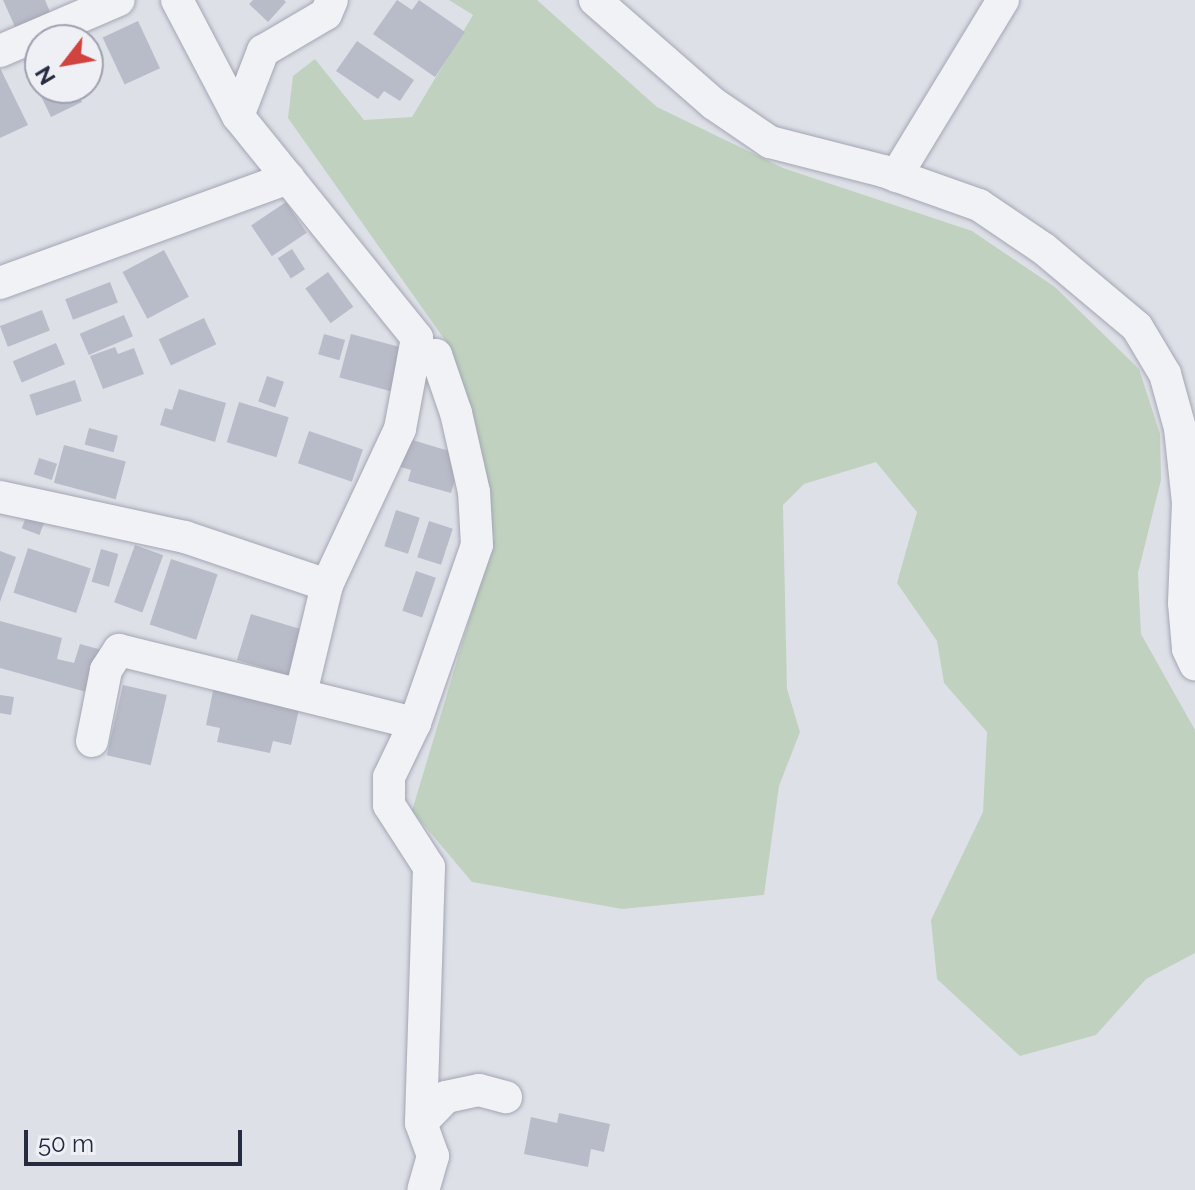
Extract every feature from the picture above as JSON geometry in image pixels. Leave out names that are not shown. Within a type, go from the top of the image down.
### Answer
[{"type":"street","points":[[0,51],[119,0]]},
{"type":"street","points":[[177,0],[238,116],[417,338],[400,429],[327,585],[301,693]]},
{"type":"street","points":[[238,116],[263,51],[326,14],[332,0]]},
{"type":"street","points":[[595,0],[714,104],[770,142],[896,176],[979,205],[1044,249],[1137,327],[1165,374],[1180,428],[1188,503],[1184,603],[1188,649],[1195,664]]},
{"type":"street","points":[[896,176],[1003,0]]},
{"type":"street","points":[[0,283],[289,178]]},
{"type":"street","points":[[416,356],[436,355],[456,413],[474,492],[477,545],[415,723],[389,777],[389,805],[429,867],[421,1123],[433,1156],[423,1190]]},
{"type":"street","points":[[0,497],[185,537],[327,585]]},
{"type":"street","points":[[92,741],[106,670],[119,650],[415,723]]},
{"type":"street","points":[[421,1123],[446,1097],[479,1090],[506,1097]]},
{"type":"green space","points":[[449,0],[537,0],[657,107],[783,168],[972,231],[1055,287],[1139,369],[1160,434],[1161,480],[1138,573],[1141,634],[1195,730],[1195,953],[1146,979],[1096,1035],[1020,1056],[937,979],[931,920],[983,812],[987,732],[944,683],[937,641],[897,583],[917,512],[876,462],[804,484],[783,505],[787,689],[800,732],[779,786],[764,895],[622,909],[472,882],[412,811],[494,537],[447,343],[288,118],[293,76],[315,59],[364,120],[412,117],[473,15]]},
{"type":"building","points":[[3,0],[45,0],[50,12],[16,29]]},
{"type":"building","points":[[253,0],[286,2],[268,22],[249,4]]},
{"type":"building","points":[[397,0],[412,10],[419,0],[465,32],[435,77],[373,34]]},
{"type":"building","points":[[138,21],[160,68],[125,85],[104,37]]},
{"type":"building","points":[[357,41],[414,80],[400,101],[384,91],[378,99],[336,71]]},
{"type":"building","points":[[0,68],[28,125],[0,138]]},
{"type":"building","points":[[45,104],[78,104],[51,117]]},
{"type":"building","points":[[286,202],[307,233],[272,256],[251,225]]},
{"type":"building","points":[[292,249],[305,269],[291,278],[278,258]]},
{"type":"building","points":[[164,250],[189,297],[147,319],[123,272]]},
{"type":"building","points":[[328,272],[353,307],[331,323],[305,288]]},
{"type":"building","points":[[110,282],[118,303],[73,320],[65,299]]},
{"type":"building","points":[[42,310],[50,331],[8,347],[0,326]]},
{"type":"building","points":[[124,315],[133,336],[89,355],[80,334]]},
{"type":"building","points":[[204,318],[216,344],[171,365],[159,339]]},
{"type":"building","points":[[324,334],[345,340],[339,360],[318,354]]},
{"type":"building","points":[[351,334],[413,351],[401,394],[339,377]]},
{"type":"building","points":[[56,343],[65,364],[22,383],[13,361]]},
{"type":"building","points":[[115,347],[118,354],[134,348],[144,374],[103,389],[90,356]]},
{"type":"building","points":[[267,376],[284,382],[275,407],[258,402]]},
{"type":"building","points":[[75,380],[82,401],[36,416],[29,395]]},
{"type":"building","points":[[179,389],[226,403],[215,442],[160,425],[165,408],[172,410]]},
{"type":"building","points":[[239,402],[289,417],[276,457],[227,442]]},
{"type":"building","points":[[89,428],[118,436],[114,452],[85,444]]},
{"type":"building","points":[[309,431],[363,450],[352,482],[298,463]]},
{"type":"building","points":[[406,438],[462,455],[451,493],[408,481],[411,470],[397,466]]},
{"type":"building","points":[[64,445],[126,462],[116,499],[54,483]]},
{"type":"building","points":[[39,458],[57,464],[52,480],[34,474]]},
{"type":"building","points":[[31,504],[49,511],[39,535],[22,528]]},
{"type":"building","points":[[396,510],[420,518],[408,554],[384,546]]},
{"type":"building","points":[[429,521],[453,529],[441,565],[417,557]]},
{"type":"building","points":[[135,545],[163,555],[142,613],[114,602]]},
{"type":"building","points":[[28,548],[91,568],[76,613],[13,593]]},
{"type":"building","points":[[101,549],[118,554],[109,587],[92,582]]},
{"type":"building","points":[[0,551],[16,557],[0,602]]},
{"type":"building","points":[[171,559],[218,574],[196,640],[150,625]]},
{"type":"building","points":[[416,571],[436,578],[422,618],[402,611]]},
{"type":"building","points":[[251,614],[314,633],[300,679],[237,660]]},
{"type":"building","points":[[0,621],[62,638],[57,659],[74,663],[80,644],[102,650],[90,693],[0,668]]},
{"type":"building","points":[[123,685],[167,695],[151,765],[107,755]]},
{"type":"building","points":[[214,686],[300,705],[291,745],[273,741],[270,753],[217,742],[220,728],[206,725]]},
{"type":"building","points":[[0,695],[14,697],[11,715],[0,713]]},
{"type":"building","points":[[559,1113],[610,1124],[604,1152],[591,1149],[588,1167],[524,1154],[531,1117],[557,1123]]}]
